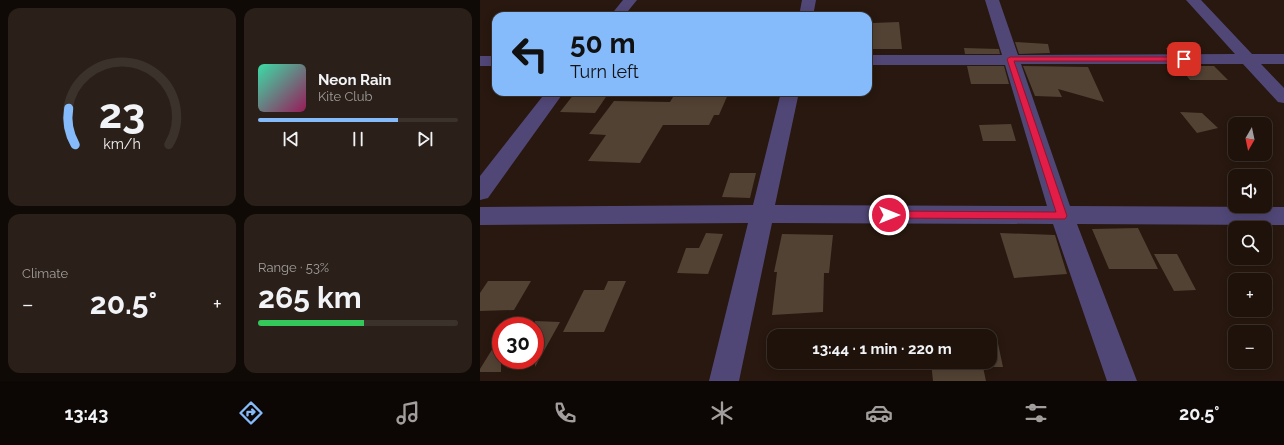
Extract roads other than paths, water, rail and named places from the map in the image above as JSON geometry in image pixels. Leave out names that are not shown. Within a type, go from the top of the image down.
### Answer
[{"type":"street","points":[[620,12],[630,0]]},
{"type":"street","points":[[807,12],[809,0]]},
{"type":"street","points":[[992,0],[1062,216],[1122,381]]},
{"type":"street","points":[[1193,0],[1284,98]]},
{"type":"street","points":[[872,60],[1284,59]]},
{"type":"street","points":[[480,61],[492,61]]},
{"type":"street","points":[[480,192],[552,96]]},
{"type":"street","points":[[724,381],[789,96]]},
{"type":"street","points":[[480,216],[763,214],[1284,216]]}]
